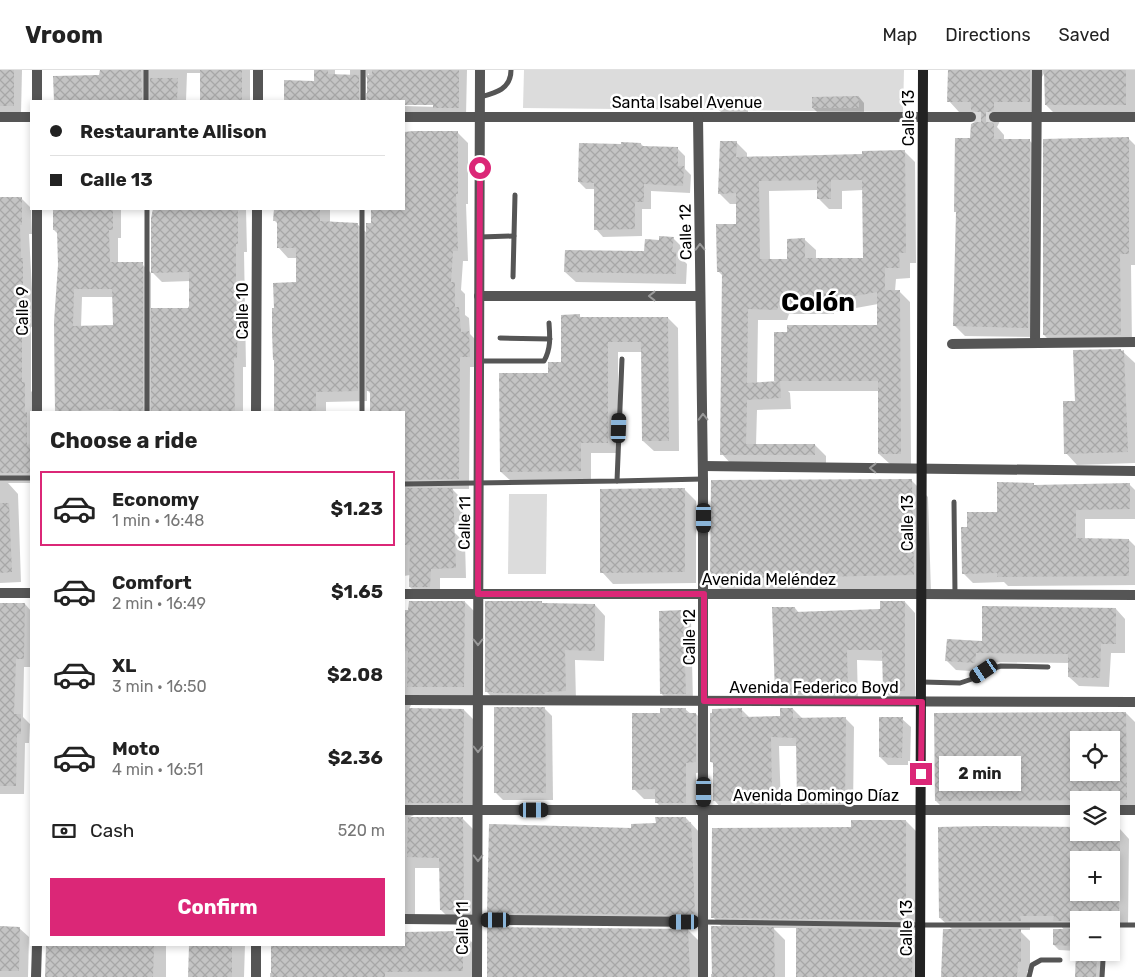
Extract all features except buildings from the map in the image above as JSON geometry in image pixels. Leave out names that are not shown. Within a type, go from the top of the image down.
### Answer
[{"type":"main road","name":"Calle 13","points":[[920,977],[923,70]]},
{"type":"street","points":[[37,70],[37,100]]},
{"type":"street","points":[[258,70],[258,100]]},
{"type":"street","name":"Calle 11","points":[[477,977],[480,70]]},
{"type":"street","points":[[1035,343],[1037,70]]},
{"type":"street","points":[[0,117],[30,117]]},
{"type":"street","name":"Santa Isabel Avenue","points":[[405,117],[971,117]]},
{"type":"street","name":"Calle 12","points":[[698,117],[704,479],[703,977]]},
{"type":"street","points":[[994,117],[1135,117]]},
{"type":"street","name":"Calle 9","points":[[37,210],[37,411]]},
{"type":"street","name":"Calle 10","points":[[256,411],[257,210]]},
{"type":"street","points":[[479,296],[700,296]]},
{"type":"street","points":[[952,344],[1135,342]]},
{"type":"street","points":[[703,466],[1135,470]]},
{"type":"street","points":[[0,593],[30,593]]},
{"type":"street","name":"Avenida Meléndez","points":[[405,594],[1135,595]]},
{"type":"street","name":"Avenida Federico Boyd","points":[[405,700],[1135,702]]},
{"type":"street","name":"Avenida Domingo Díaz","points":[[405,810],[1070,810]]},
{"type":"street","points":[[1120,810],[1135,810]]},
{"type":"street","points":[[405,918],[702,922]]},
{"type":"street","points":[[36,946],[36,977]]},
{"type":"street","points":[[256,946],[256,977]]},
{"type":"lane","points":[[146,70],[146,100]]},
{"type":"lane","points":[[363,70],[363,100]]},
{"type":"lane","points":[[480,97],[503,89],[511,77],[511,70]]},
{"type":"lane","points":[[513,277],[515,195]]},
{"type":"lane","points":[[146,411],[147,210]]},
{"type":"lane","points":[[362,210],[362,411]]},
{"type":"lane","points":[[479,237],[514,236]]},
{"type":"lane","points":[[479,361],[544,361],[548,354],[550,339],[549,323]]},
{"type":"lane","points":[[500,338],[550,339]]},
{"type":"lane","points":[[616,481],[622,359]]},
{"type":"lane","points":[[0,478],[30,478]]},
{"type":"lane","points":[[405,484],[704,479]]},
{"type":"lane","points":[[954,502],[955,594]]},
{"type":"lane","points":[[922,682],[960,683],[972,679],[984,671],[1001,666],[1048,667]]},
{"type":"lane","points":[[702,922],[1070,925]]},
{"type":"lane","points":[[1120,925],[1135,925]]},
{"type":"lane","points":[[1029,977],[1032,965],[1041,960],[1060,960]]},
{"type":"lane","points":[[1102,977],[1103,961]]},
{"type":"shaded area","points":[[524,70],[904,70],[903,112],[523,108]]},
{"type":"shaded area","points":[[509,494],[547,494],[546,574],[508,574]]},
{"type":"tunnel","points":[[971,117],[994,117]]},
{"type":"district","name":"Colón","points":[[818,302]]},
{"type":"route","points":[[480,168],[478,594],[704,594],[704,701],[922,702],[921,774]]}]
